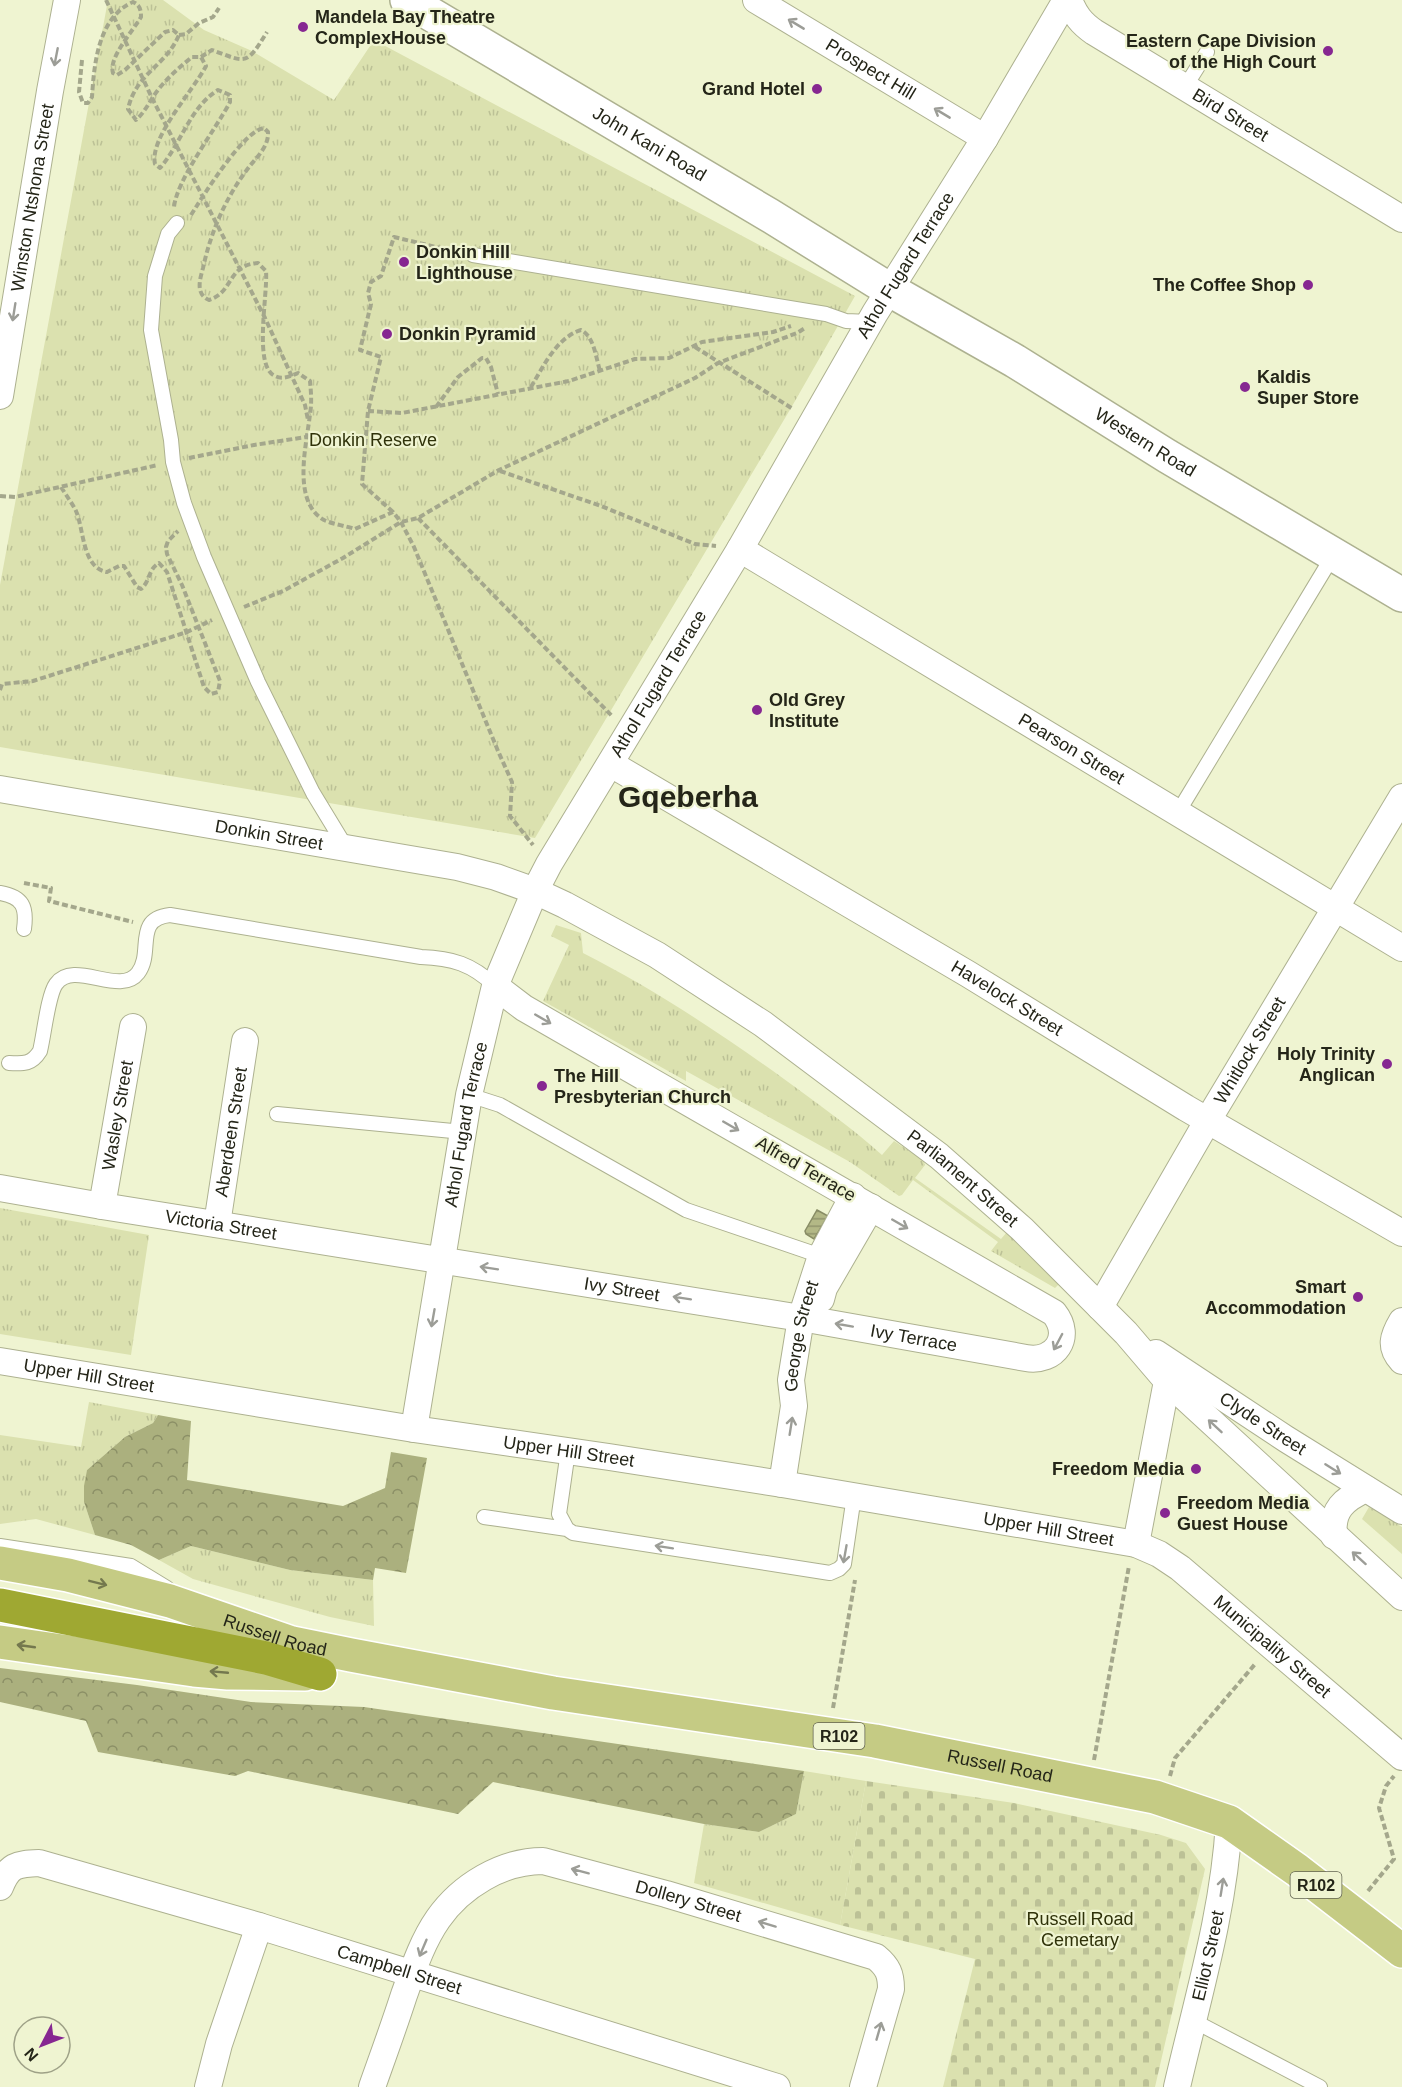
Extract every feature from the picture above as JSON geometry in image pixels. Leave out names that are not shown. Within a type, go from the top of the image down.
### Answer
[{"type":"highway","points":[[0,1586],[244,1636],[292,1643]]},
{"type":"highway","points":[[0,1605],[266,1658],[320,1674]]},
{"type":"main road","name":"Russell Road","points":[[0,1563],[68,1575],[170,1601],[292,1643],[553,1693],[875,1741],[1163,1800],[1229,1822],[1402,1951]]},
{"type":"main road","name":"Russell Road","points":[[0,1642],[194,1670],[228,1673],[320,1674],[553,1693]]},
{"type":"street","name":"Winston Ntshona Street","points":[[0,396],[67,0]]},
{"type":"street","name":"John Kani Road","points":[[407,0],[769,215],[890,290]]},
{"type":"street","name":"Prospect Hill","points":[[756,0],[985,138]]},
{"type":"street","name":"Athol Fugard Terrace","points":[[414,1429],[469,1095],[495,986],[535,891],[549,864],[740,549],[870,322],[985,138],[1067,0]]},
{"type":"street","name":"Bird Street","points":[[1067,0],[1082,24],[1185,87],[1400,212]]},
{"type":"street","name":"Western Road","points":[[890,290],[1015,362],[1167,456],[1402,595]]},
{"type":"street","name":"Pearson Street","points":[[740,549],[1402,948]]},
{"type":"street","name":"Havelock Street","points":[[611,764],[1402,1233]]},
{"type":"street","name":"Donkin Street","points":[[0,789],[457,867],[496,877],[535,891]]},
{"type":"street","name":"Whitlock Street","points":[[1100,1307],[1208,1120],[1402,797]]},
{"type":"street","name":"Parliament Street","points":[[535,891],[657,956],[764,1024],[939,1156],[1022,1229],[1126,1333],[1167,1381],[1402,1597]]},
{"type":"street","name":"Alfred Terrace","points":[[495,986],[524,1008],[1054,1312],[1061,1322],[1063,1333],[1060,1342],[1056,1348],[1042,1358],[1026,1358]]},
{"type":"street","name":"Wasley Street","points":[[102,1206],[133,1026]]},
{"type":"street","name":"Aberdeen Street","points":[[217,1224],[245,1041]]},
{"type":"street","name":"Victoria Street","points":[[0,1188],[442,1260]]},
{"type":"street","name":"George Street","points":[[782,1484],[794,1406],[791,1380],[808,1319],[821,1256],[862,1202]]},
{"type":"street","name":"George Street","points":[[808,1319],[825,1288],[862,1202]]},
{"type":"street","name":"Ivy Street","points":[[442,1260],[808,1319]]},
{"type":"street","name":"Ivy Terrace","points":[[808,1319],[1026,1358]]},
{"type":"street","points":[[1402,1321],[1393,1343],[1394,1350],[1402,1361]]},
{"type":"street","name":"Clyde Street","points":[[1126,1333],[1286,1439],[1402,1510]]},
{"type":"street","name":"Upper Hill Street","points":[[0,1361],[414,1429],[567,1450],[782,1484],[1134,1544]]},
{"type":"street","points":[[1134,1544],[1167,1381]]},
{"type":"street","points":[[1334,1536],[1334,1518],[1338,1508],[1352,1495],[1366,1488]]},
{"type":"street","name":"Municipality Street","points":[[1134,1544],[1159,1554],[1180,1568],[1402,1757]]},
{"type":"street","name":"Elliot Street","points":[[1177,2087],[1220,1899],[1227,1855],[1229,1822]]},
{"type":"street","name":"Dollery Street","points":[[372,2087],[412,1974],[437,1920],[452,1902],[486,1876],[526,1861],[543,1861],[666,1894],[876,1957],[886,1965],[891,1976],[891,1989],[863,2087]]},
{"type":"street","name":"Campbell Street","points":[[0,1887],[5,1876],[19,1864],[39,1863],[259,1926],[777,2087]]},
{"type":"street","points":[[208,2087],[219,2044],[259,1926]]},
{"type":"lane","points":[[1185,87],[1207,52]]},
{"type":"lane","points":[[177,223],[168,234],[155,276],[151,330],[171,440],[172,462],[204,557],[258,682],[313,793],[347,849]]},
{"type":"lane","points":[[473,255],[826,314],[846,321],[870,322]]},
{"type":"lane","points":[[1177,814],[1334,554]]},
{"type":"lane","points":[[0,893],[11,895],[22,904],[26,915],[24,929]]},
{"type":"lane","points":[[9,1063],[29,1063],[40,1051],[51,995],[55,985],[62,978],[70,975],[121,981],[131,979],[138,974],[151,923],[161,916],[170,915],[421,957],[444,958],[480,971],[495,986]]},
{"type":"lane","points":[[469,1095],[500,1105],[686,1210],[821,1256]]},
{"type":"lane","points":[[277,1114],[463,1132]]},
{"type":"lane","points":[[567,1450],[560,1514],[567,1529]]},
{"type":"lane","points":[[484,1517],[830,1573],[844,1564],[854,1496]]},
{"type":"lane","points":[[0,1546],[131,1566],[210,1615]]},
{"type":"lane","points":[[1192,2020],[1320,2087]]},
{"type":"path","points":[[106,0],[152,98],[265,318],[305,405],[309,423]]},
{"type":"path","points":[[82,58],[79,92],[83,103],[88,103],[92,97],[99,46],[114,18],[126,5],[133,2],[137,4],[141,17],[113,60],[113,73],[117,75],[165,32],[173,30],[179,35],[186,34],[199,23],[213,17],[219,8]]},
{"type":"path","points":[[179,35],[175,45],[143,77],[131,97],[128,110],[136,120],[145,112],[152,98],[169,78],[192,57],[201,57],[212,50],[236,60],[244,60],[250,58],[267,33]]},
{"type":"path","points":[[201,57],[206,66],[159,137],[153,157],[155,165],[160,168],[183,131],[210,95],[218,90],[230,95],[230,102],[190,169],[175,200],[173,216],[177,223],[181,223],[192,214],[245,139],[257,129],[264,128],[268,138],[265,146],[241,177],[216,223],[207,249],[200,292],[204,298],[209,300],[220,295],[239,268],[246,265],[258,263],[266,271],[264,363],[268,372],[277,378],[298,373],[310,381],[311,399],[306,437],[304,484],[308,504],[323,519],[355,529],[393,512]]},
{"type":"path","points":[[473,255],[394,237],[381,276],[371,282],[368,293],[371,304],[360,350],[381,357],[368,411],[362,483],[393,512],[414,547],[512,782],[510,816],[549,864]]},
{"type":"path","points":[[368,411],[402,413],[569,381],[635,359],[669,358],[702,342],[773,332],[826,314]]},
{"type":"path","points":[[401,522],[418,518],[499,470],[694,378],[718,363],[797,333],[826,314]]},
{"type":"path","points":[[531,388],[546,362],[564,339],[581,330],[586,332],[590,339],[600,371]]},
{"type":"path","points":[[695,346],[718,363],[814,420]]},
{"type":"path","points":[[436,407],[458,377],[482,357],[486,358],[491,367],[498,394]]},
{"type":"path","points":[[254,445],[306,437]]},
{"type":"path","points":[[499,470],[601,506],[695,544],[740,549]]},
{"type":"path","points":[[0,496],[15,497],[61,487],[75,510],[89,556],[96,567],[107,572],[118,566],[124,566],[141,590],[146,585],[152,568],[159,563],[164,566],[168,572],[204,687],[211,694],[215,694],[218,692],[220,681],[166,547],[178,530],[191,523]]},
{"type":"path","points":[[418,518],[629,734]]},
{"type":"path","points":[[0,690],[2,684],[33,681]]},
{"type":"path","points":[[37,885],[51,888],[49,901],[151,923]]},
{"type":"path","points":[[1090,1784],[1134,1544]]},
{"type":"path","points":[[829,1734],[853,1587]]},
{"type":"path","points":[[1163,1800],[1176,1758],[1205,1721],[1272,1645]]},
{"type":"path","points":[[1350,1912],[1394,1859],[1379,1808],[1386,1786]]},
{"type":"green space","name":"Donkin Reserve","points":[[108,0],[163,0],[204,30],[252,51],[334,100],[374,40],[855,296],[791,408],[535,838],[0,747],[0,585]]},
{"type":"green space","points":[[556,925],[581,933],[583,953],[686,1012],[736,1045],[834,1116],[882,1155],[894,1141],[923,1160],[925,1165],[915,1178],[1001,1239],[1007,1232],[1061,1282],[1055,1288],[991,1251],[998,1242],[913,1180],[899,1196],[850,1162],[686,1071],[686,1081],[543,1001],[569,945],[551,936]]},
{"type":"green space","points":[[0,1208],[149,1235],[131,1355],[0,1334]]},
{"type":"green space","points":[[89,1402],[158,1415],[153,1423],[125,1437],[87,1470],[84,1502],[95,1535],[36,1519],[0,1524],[0,1435],[81,1447]]},
{"type":"green space","points":[[158,1415],[191,1421],[187,1480],[343,1506],[385,1488],[391,1452],[427,1458],[406,1573],[375,1568],[373,1580],[290,1570],[191,1546],[159,1560],[131,1545],[95,1535],[84,1502],[87,1470],[125,1437],[153,1423]]},
{"type":"green space","points":[[1369,1507],[1402,1527],[1402,1554],[1362,1519]]},
{"type":"green space","points":[[191,1546],[290,1570],[373,1580],[374,1626],[330,1617],[193,1579],[159,1560]]},
{"type":"green space","points":[[0,1668],[251,1702],[364,1707],[804,1771],[796,1814],[759,1832],[704,1824],[493,1782],[458,1814],[248,1771],[235,1776],[98,1752],[86,1721],[0,1702]]},
{"type":"green space","points":[[804,1771],[866,1781],[840,1925],[694,1883],[704,1824],[759,1832],[796,1814]]},
{"type":"green space","name":"Russell Road Cemetary","points":[[866,1781],[1014,1803],[1161,1835],[1186,1843],[1205,1869],[1155,2087],[943,2087],[975,1959],[840,1925]]},
{"type":"shaded area","points":[[817,1210],[828,1216],[814,1239],[805,1231]]},
{"type":"place","name":"Mandela Bay Theatre ComplexHouse","points":[[303,27]]},
{"type":"place","name":"Eastern Cape Division of the High Court","points":[[1328,51]]},
{"type":"place","name":"Grand Hotel","points":[[817,89]]},
{"type":"place","name":"Donkin Hill Lighthouse","points":[[404,262]]},
{"type":"place","name":"The Coffee Shop","points":[[1308,285]]},
{"type":"place","name":"Donkin Pyramid","points":[[387,334]]},
{"type":"place","name":"Kaldis Super Store","points":[[1245,387]]},
{"type":"place","name":"Old Grey Institute","points":[[757,710]]},
{"type":"place","name":"Holy Trinity Anglican","points":[[1387,1064]]},
{"type":"place","name":"The Hill Presbyterian Church","points":[[542,1086]]},
{"type":"place","name":"Smart Accommodation","points":[[1358,1297]]},
{"type":"place","name":"Freedom Media","points":[[1196,1469]]},
{"type":"place","name":"Freedom Media Guest House","points":[[1165,1513]]},
{"type":"district","name":"Gqeberha","points":[[688,797]]}]
